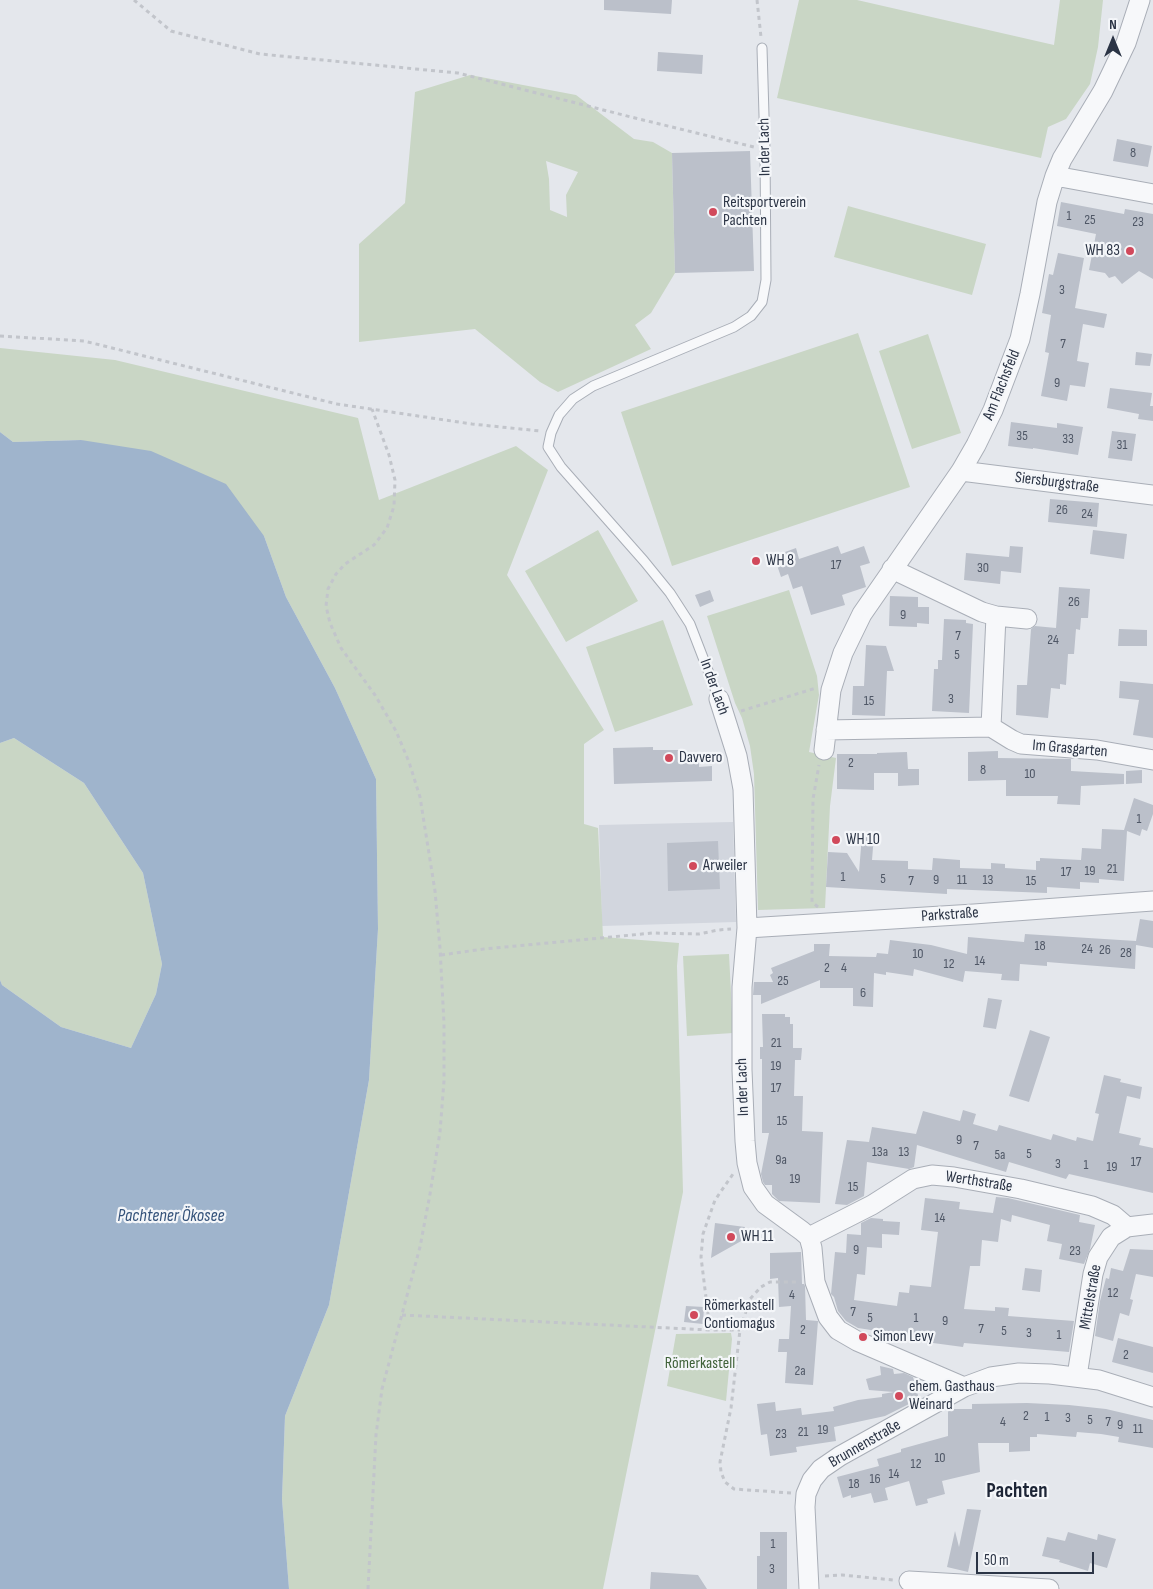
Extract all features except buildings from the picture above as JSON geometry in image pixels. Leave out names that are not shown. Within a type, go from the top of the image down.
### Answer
[{"type":"street","name":"Am Flachsfeld","points":[[824,750],[831,690],[843,653],[862,614],[961,472],[993,410],[1020,338],[1047,202],[1055,176],[1062,159],[1103,91],[1126,43],[1140,0]]},
{"type":"street","points":[[1055,176],[1153,194]]},
{"type":"street","name":"Siersburgstraße","points":[[961,472],[1153,495]]},
{"type":"street","points":[[892,569],[982,612],[996,616],[1027,619]]},
{"type":"street","points":[[826,730],[991,727],[996,616]]},
{"type":"street","name":"In der Lach","points":[[719,700],[737,756],[743,788],[747,928],[742,987],[742,1070],[747,1163],[753,1186],[765,1204],[809,1238]]},
{"type":"street","name":"Im Grasgarten","points":[[991,727],[1020,744],[1097,750],[1153,760]]},
{"type":"street","name":"Parkstraße","points":[[747,928],[974,914],[1152,898]]},
{"type":"street","name":"Werthstraße","points":[[809,1238],[913,1180],[932,1176],[954,1177],[1021,1189],[1092,1206],[1113,1215],[1127,1227]]},
{"type":"street","points":[[1127,1227],[1153,1224]]},
{"type":"street","name":"Mittelstraße","points":[[1077,1376],[1093,1274],[1098,1257],[1111,1238],[1127,1227]]},
{"type":"street","points":[[809,1238],[816,1282],[828,1317],[838,1330],[858,1341],[964,1387]]},
{"type":"street","name":"Brunnenstraße","points":[[806,1494],[812,1480],[821,1470],[840,1456],[964,1387],[991,1377],[1020,1373],[1077,1376],[1107,1382],[1153,1397]]},
{"type":"street","points":[[806,1494],[809,1582]]},
{"type":"street","points":[[909,1581],[1049,1589]]},
{"type":"lane","name":"In der Lach","points":[[719,700],[690,624],[670,593],[561,467],[548,447],[551,433],[559,415],[573,400],[593,386],[734,327],[751,316],[762,302],[766,280],[762,48]]},
{"type":"path","points":[[134,0],[171,32],[260,54],[458,73],[765,149]]},
{"type":"path","points":[[757,0],[762,48]]},
{"type":"path","points":[[0,336],[84,341],[337,404],[472,424],[551,433]]},
{"type":"path","points":[[368,1589],[376,1434],[382,1389],[420,1247],[440,1132],[444,1082],[441,955],[427,832],[420,797],[409,762],[396,731],[375,695],[341,648],[330,623],[326,606],[328,589],[336,574],[345,564],[374,545],[387,528],[394,506],[395,480],[389,455],[372,409]]},
{"type":"path","points":[[740,712],[816,688],[831,690]]},
{"type":"path","points":[[821,923],[819,908],[812,902],[813,799],[824,750]]},
{"type":"path","points":[[441,955],[484,949],[653,933],[699,934],[718,930],[747,928]]},
{"type":"path","points":[[710,1330],[701,1257],[703,1234],[715,1200],[733,1174],[747,1163]]},
{"type":"path","points":[[806,1494],[734,1489],[725,1482],[720,1462],[730,1408],[740,1330],[750,1300],[761,1287],[770,1282],[816,1282]]},
{"type":"path","points":[[402,1315],[740,1330]]},
{"type":"path","points":[[809,1582],[842,1575],[909,1581]]},
{"type":"shaded area","points":[[733,822],[736,922],[602,926],[599,825]]},
{"type":"green space","points":[[799,0],[857,0],[1054,45],[1060,0],[1103,0],[1098,47],[1090,84],[1066,119],[1048,127],[1041,158],[777,98]]},
{"type":"green space","points":[[470,75],[576,95],[634,139],[653,142],[672,153],[675,273],[651,313],[635,325],[651,349],[558,392],[540,382],[475,329],[359,342],[359,244],[405,203],[415,92]],"holes":[[[546,161],[578,172],[566,195],[567,217],[550,210],[549,179]]]},
{"type":"green space","points":[[848,206],[986,244],[972,295],[834,257]]},
{"type":"green space","points":[[858,333],[910,487],[672,566],[621,412]]},
{"type":"green space","points":[[928,334],[961,433],[912,449],[879,351]]},
{"type":"green space","points":[[0,348],[115,360],[358,418],[379,500],[516,446],[548,470],[507,575],[604,730],[584,744],[584,824],[598,828],[603,937],[679,943],[677,966],[683,1192],[603,1589],[289,1589],[282,1499],[285,1416],[329,1305],[369,1080],[378,929],[376,779],[335,688],[286,597],[264,536],[81,440],[13,442],[0,432]]},
{"type":"green space","points":[[598,530],[638,601],[566,642],[525,571]]},
{"type":"green space","points":[[789,590],[817,676],[819,695],[809,752],[836,758],[830,806],[825,908],[758,910],[754,774],[750,746],[707,616]]},
{"type":"green space","points":[[663,620],[693,705],[615,732],[586,647]]},
{"type":"green space","points":[[14,738],[84,783],[143,873],[162,964],[156,994],[131,1048],[61,1027],[2,985],[0,980],[0,743]]},
{"type":"green space","points":[[729,954],[733,1033],[687,1036],[683,956]]},
{"type":"green space","name":"Römerkastell","points":[[731,1333],[726,1401],[667,1386],[676,1334]]},
{"type":"water","name":"Pachtener Ökosee","points":[[0,432],[13,442],[81,440],[151,451],[226,484],[264,536],[286,597],[335,688],[376,779],[378,929],[369,1080],[329,1305],[285,1416],[282,1499],[289,1589],[0,1589],[0,980],[2,985],[61,1027],[131,1048],[156,994],[162,964],[143,873],[84,783],[14,738],[0,743]]},
{"type":"place","name":"Reitsportverein Pachten","points":[[713,212]]},
{"type":"place","name":"WH 83","points":[[1130,251]]},
{"type":"place","name":"WH 8","points":[[756,561]]},
{"type":"place","name":"Davvero","points":[[669,758]]},
{"type":"place","name":"WH 10","points":[[836,840]]},
{"type":"place","name":"Arweiler","points":[[693,866]]},
{"type":"place","name":"WH 11","points":[[731,1237]]},
{"type":"place","name":"Römerkastell Contiomagus","points":[[694,1315]]},
{"type":"place","name":"Simon Levy","points":[[863,1337]]},
{"type":"place","name":"ehem. Gasthaus Weinard","points":[[899,1396]]},
{"type":"district","name":"Pachten","points":[[1017,1492]]}]
